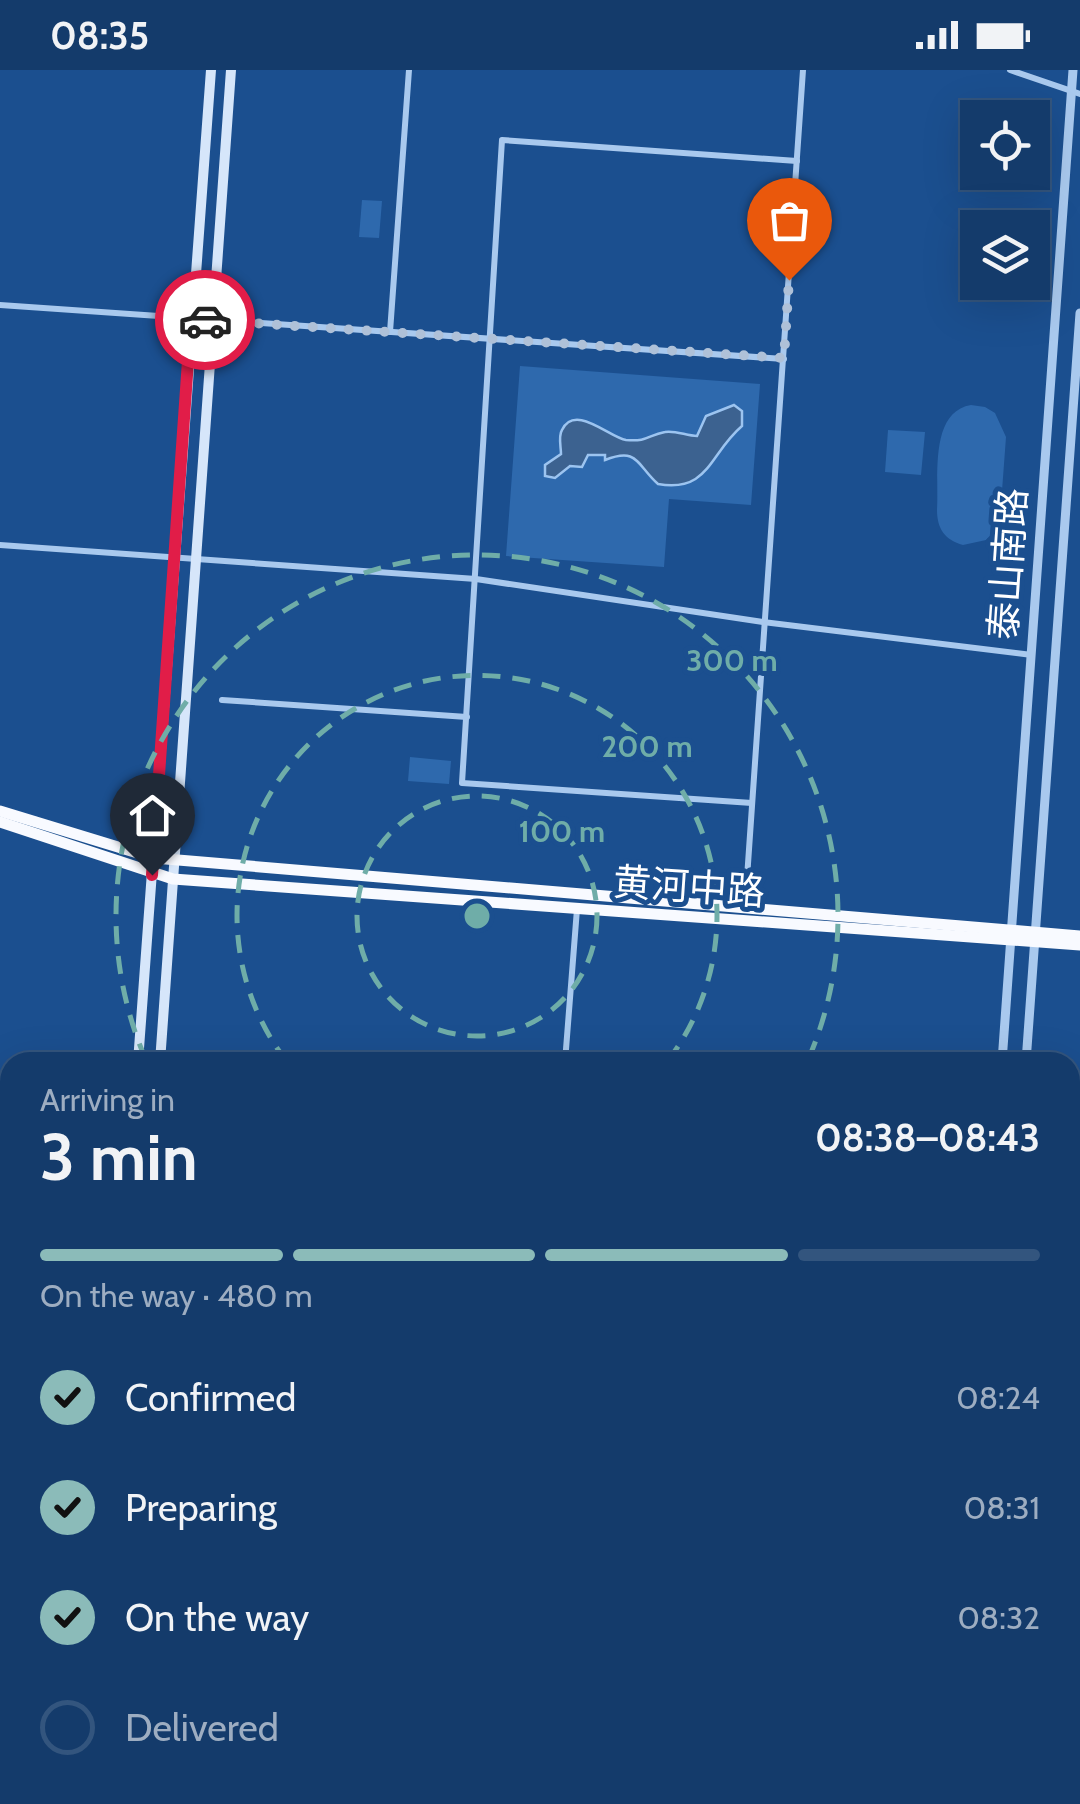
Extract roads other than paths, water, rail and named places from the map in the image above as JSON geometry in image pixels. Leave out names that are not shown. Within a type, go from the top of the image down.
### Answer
[{"type":"highway","name":"黄河中路","points":[[0,811],[154,858],[745,908],[1035,937],[1080,945]]},
{"type":"highway","name":"黄河中路","points":[[0,822],[173,879],[1013,935]]},
{"type":"highway","name":"黄河中路","points":[[1035,937],[1080,936]]},
{"type":"main road","points":[[139,1052],[212,70]]},
{"type":"main road","points":[[161,1052],[231,70]]},
{"type":"street","points":[[390,332],[409,70]]},
{"type":"street","points":[[745,908],[803,70]]},
{"type":"street","points":[[1010,70],[1076,93]]},
{"type":"street","name":"泰山南路","points":[[1003,1052],[1076,93],[1073,70]]},
{"type":"street","points":[[752,803],[462,783],[502,140],[797,161]]},
{"type":"street","points":[[0,305],[784,358]]},
{"type":"street","name":"泰山南路","points":[[1027,1052],[1080,312]]},
{"type":"street","points":[[0,544],[476,579],[763,622],[1032,655]]},
{"type":"street","points":[[222,700],[466,717]]},
{"type":"street","points":[[159,798],[178,800]]},
{"type":"street","points":[[566,1052],[578,894]]}]
